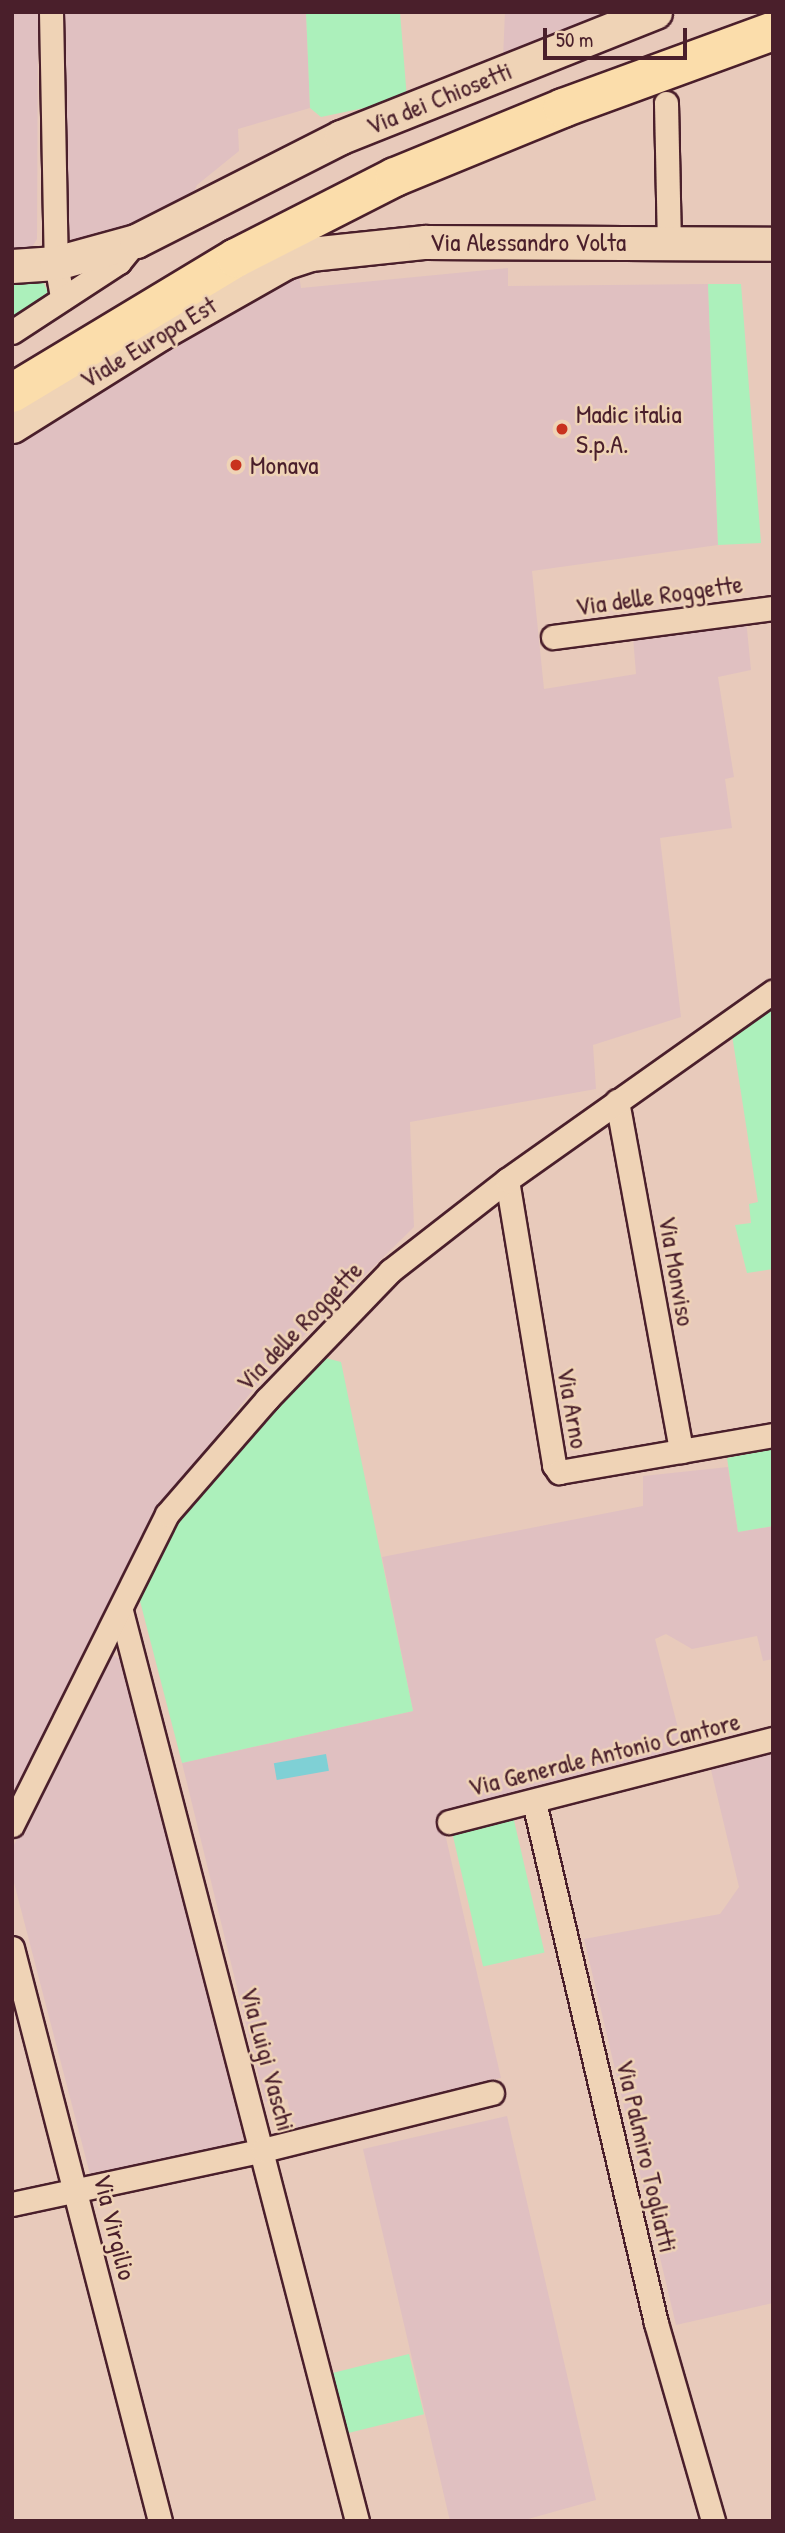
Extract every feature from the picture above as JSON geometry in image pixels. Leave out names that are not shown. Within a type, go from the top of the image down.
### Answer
[{"type":"highway","points":[[12,363],[91,312],[305,193],[474,117],[754,12]]},
{"type":"highway","points":[[12,393],[236,258],[395,177],[563,107],[773,31]]},
{"type":"street","points":[[51,12],[56,263],[62,298]]},
{"type":"street","name":"Via dei Chiosetti","points":[[136,240],[341,137],[655,12]]},
{"type":"street","points":[[666,103],[669,242]]},
{"type":"street","points":[[12,266],[56,263],[136,240]]},
{"type":"street","points":[[12,332],[120,262],[136,240]]},
{"type":"street","name":"Via Alessandro Volta","points":[[286,262],[310,254],[393,243],[773,244]]},
{"type":"street","name":"Viale Europa Est","points":[[12,426],[159,334],[286,262]]},
{"type":"street","name":"Via delle Roggette","points":[[553,637],[773,608]]},
{"type":"street","name":"Via delle Roggette","points":[[12,1825],[72,1699],[121,1611],[167,1514],[213,1460],[390,1271],[507,1180],[773,992]]},
{"type":"street","name":"Via Monviso","points":[[617,1101],[681,1451]]},
{"type":"street","name":"Via Arno","points":[[507,1180],[556,1469],[569,1472],[773,1435]]},
{"type":"street","name":"Via Luigi Vaschi","points":[[121,1611],[263,2150],[357,2521]]},
{"type":"street","name":"Via Generale Antonio Cantore","points":[[449,1822],[773,1739]]},
{"type":"street","name":"Via Palmiro Togliatti","points":[[534,1802],[656,2323],[713,2521]]},
{"type":"street","name":"Via Virgilio","points":[[12,1948],[78,2191],[160,2521]]},
{"type":"street","points":[[12,2204],[263,2150],[492,2093]]},
{"type":"shaded area","points":[[12,12],[38,12],[37,239],[29,252],[12,253]]},
{"type":"shaded area","points":[[65,12],[306,12],[310,108],[238,129],[239,151],[197,185],[194,193],[150,220],[79,243],[66,242]]},
{"type":"shaded area","points":[[505,12],[610,12],[503,60]]},
{"type":"shaded area","points":[[508,268],[508,286],[708,284],[718,545],[532,571],[544,689],[636,674],[633,637],[746,619],[751,670],[718,677],[734,777],[725,779],[732,828],[660,838],[681,1017],[593,1045],[596,1089],[410,1122],[414,1227],[267,1372],[156,1513],[12,1798],[12,440],[298,269],[301,288]]},
{"type":"shaded area","points":[[728,1467],[738,1532],[773,1526],[773,1659],[763,1661],[757,1636],[692,1649],[666,1634],[655,1639],[684,1751],[441,1816],[501,2078],[294,2128],[287,2099],[265,2102],[182,1763],[413,1711],[382,1557],[643,1506],[643,1476]]},
{"type":"shaded area","points":[[108,1652],[120,1659],[245,2144],[91,2178],[12,1875],[12,1849]]},
{"type":"shaded area","points":[[773,1752],[773,2303],[676,2325],[584,1939],[720,1914],[739,1887],[711,1770]]},
{"type":"shaded area","points":[[507,2116],[596,2500],[521,2521],[450,2521],[363,2149]]},
{"type":"green space","points":[[306,12],[400,12],[407,99],[321,117],[310,108]]},
{"type":"green space","points":[[42,280],[48,292],[12,320],[12,284]]},
{"type":"green space","points":[[708,284],[741,284],[761,543],[718,545]]},
{"type":"green space","points":[[773,1007],[773,1269],[747,1273],[735,1225],[751,1223],[749,1204],[758,1202],[732,1035]]},
{"type":"green space","points":[[322,1357],[341,1362],[413,1711],[182,1763],[140,1601],[150,1570],[180,1517]]},
{"type":"green space","points":[[773,1449],[773,1526],[738,1532],[727,1458]]},
{"type":"green space","points":[[513,1816],[544,1952],[483,1967],[452,1830]]},
{"type":"green space","points":[[409,2354],[424,2414],[347,2433],[332,2373]]},
{"type":"water","points":[[326,1754],[329,1771],[277,1780],[274,1763]]},
{"type":"place","name":"Madic italia S.p.A.","points":[[562,429]]},
{"type":"place","name":"Monava","points":[[236,465]]}]
